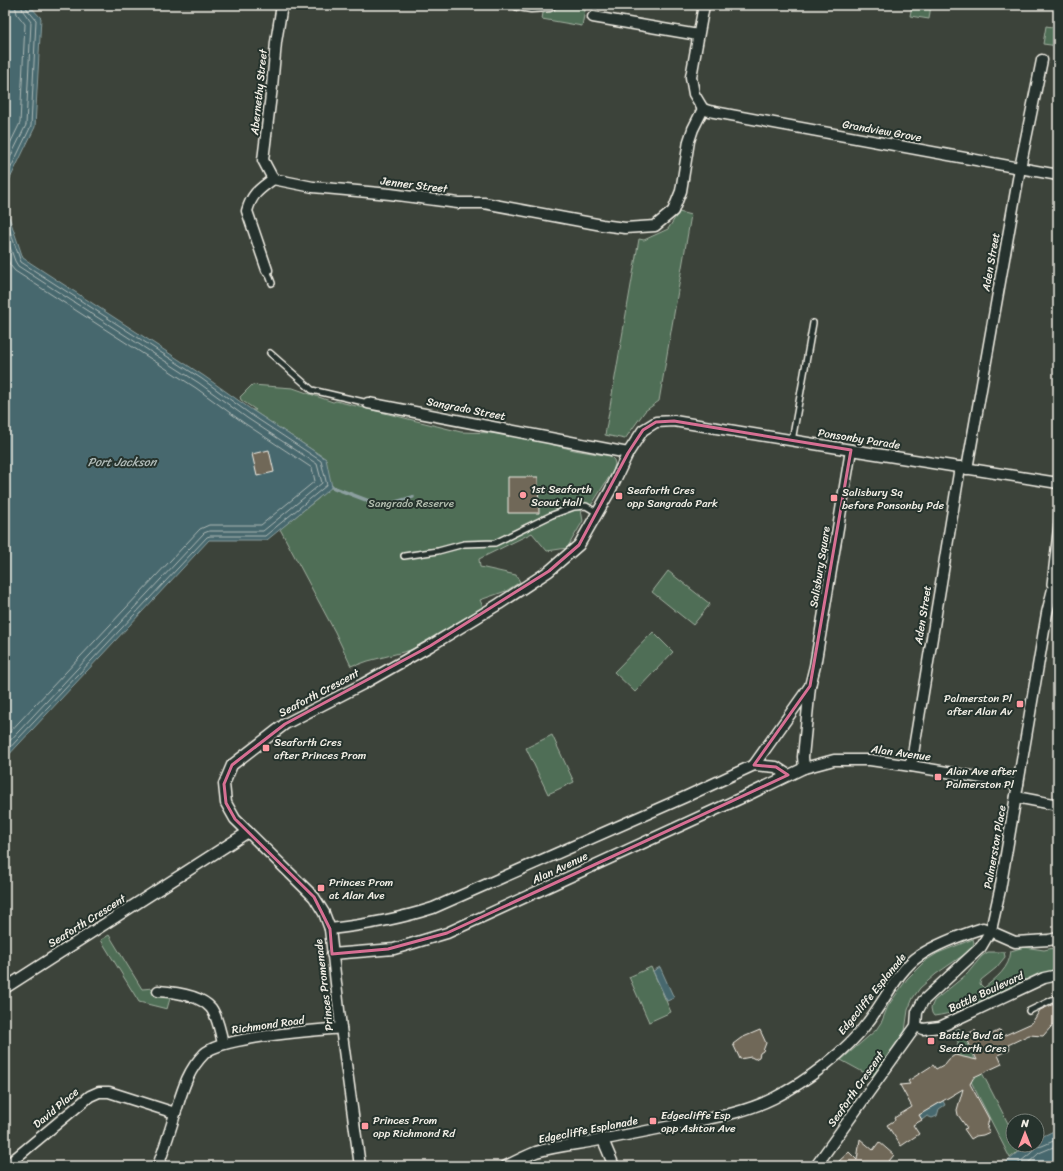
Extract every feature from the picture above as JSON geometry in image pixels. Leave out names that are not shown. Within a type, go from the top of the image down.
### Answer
[{"type":"street","name":"Abernethy Street","points":[[273,179],[263,160],[276,42],[282,5]]},
{"type":"street","points":[[518,5],[531,7],[550,6]]},
{"type":"street","points":[[703,109],[694,94],[691,77],[704,5]]},
{"type":"street","points":[[594,17],[698,34]]},
{"type":"street","name":"Aden Street","points":[[911,766],[963,468],[1042,60]]},
{"type":"street","name":"Jenner Street","points":[[273,179],[313,187],[390,194],[458,203],[484,203],[625,228],[655,226],[672,212],[681,191],[689,141],[703,109]]},
{"type":"street","name":"Grandview Grove","points":[[703,109],[1058,175]]},
{"type":"street","points":[[267,270],[247,211],[250,201],[255,194],[273,179]]},
{"type":"street","name":"Sangrado Street","points":[[368,403],[628,453]]},
{"type":"street","name":"Ponsonby Parade","points":[[628,453],[644,430],[656,422],[674,421],[1058,483]]},
{"type":"street","name":"Salisbury Square","points":[[810,686],[815,666],[851,450]]},
{"type":"street","name":"Seaforth Crescent","points":[[5,988],[248,832],[235,819],[226,803],[224,784],[232,765],[285,724],[363,684],[430,646],[499,604],[549,571],[579,545],[598,513],[628,453]]},
{"type":"street","name":"Palmerston Place","points":[[919,1028],[917,1012],[923,1001],[981,947],[991,930],[1000,890],[1047,613],[1058,573]]},
{"type":"street","points":[[804,768],[803,757],[810,686]]},
{"type":"street","name":"Alan Avenue","points":[[330,929],[363,926],[432,908],[684,797],[754,764],[810,686]]},
{"type":"street","name":"Alan Avenue","points":[[332,954],[394,949],[446,933],[752,793],[788,775],[804,768],[834,760],[870,760],[1018,784]]},
{"type":"street","points":[[754,764],[776,768],[788,775]]},
{"type":"street","points":[[1016,797],[1058,805]]},
{"type":"street","name":"Princes Promenade","points":[[248,832],[314,897],[324,913],[330,929],[341,1028],[360,1166]]},
{"type":"street","name":"Edgecliffe Esplanade","points":[[506,1166],[536,1152],[603,1140],[732,1113],[755,1106],[789,1090],[823,1066],[846,1046],[867,1024],[903,972],[918,956],[938,945],[965,934],[983,928],[991,930]]},
{"type":"street","points":[[991,930],[1008,940],[1015,942],[1058,938]]},
{"type":"street","name":"Battle Boulevard","points":[[919,1028],[940,1027],[1044,978],[1058,975]]},
{"type":"street","points":[[158,991],[170,992],[200,999],[212,1009],[223,1044]]},
{"type":"street","name":"Richmond Road","points":[[158,1166],[184,1084],[193,1068],[205,1053],[223,1044],[242,1040],[341,1028]]},
{"type":"street","name":"Seaforth Crescent","points":[[816,1166],[919,1028]]},
{"type":"street","name":"David Place","points":[[6,1166],[90,1096],[99,1092],[109,1092],[175,1113]]},
{"type":"street","points":[[603,1140],[614,1166]]},
{"type":"lane","points":[[267,270],[272,283]]},
{"type":"lane","points":[[792,440],[813,323]]},
{"type":"lane","name":"Sangrado Street","points":[[270,354],[312,390],[368,403]]},
{"type":"lane","points":[[404,556],[464,544],[495,542],[552,515],[574,507],[586,506],[598,513]]},
{"type":"lane","name":"Palmerston Place","points":[[1047,613],[1058,515]]},
{"type":"lane","points":[[1029,1011],[1058,997]]},
{"type":"highlighted area","points":[[674,421],[851,450],[810,686],[754,765],[776,767],[788,775],[447,933],[388,949],[332,954],[330,929],[314,897],[235,819],[226,803],[224,784],[232,765],[285,724],[430,646],[549,571],[579,545],[628,453],[643,430],[656,422]]},
{"type":"green space","points":[[560,5],[586,5],[582,26],[542,19],[543,13],[553,10]]},
{"type":"green space","points":[[912,5],[931,5],[929,19],[910,16]]},
{"type":"green space","points":[[1046,26],[1058,28],[1058,46],[1043,44]]},
{"type":"green space","points":[[679,212],[691,215],[659,401],[645,411],[625,439],[605,435],[639,239],[644,240],[668,229]]},
{"type":"green space","name":"Sangrado Reserve","points":[[252,385],[293,388],[333,402],[336,401],[461,432],[495,433],[610,456],[614,460],[615,464],[613,471],[592,504],[581,510],[583,521],[567,548],[547,551],[532,533],[479,559],[480,567],[516,575],[520,582],[506,591],[480,600],[483,607],[411,650],[351,666],[335,632],[280,529],[319,498],[326,459],[252,410],[256,410],[241,400],[240,397]]},
{"type":"green space","points":[[668,571],[710,604],[693,625],[652,592]]},
{"type":"green space","points":[[653,632],[673,652],[635,692],[614,672]]},
{"type":"green space","points":[[552,735],[574,782],[548,794],[526,748]]},
{"type":"green space","points":[[109,935],[142,989],[154,988],[155,996],[171,995],[167,1009],[139,1002],[101,940]]},
{"type":"green space","points":[[973,939],[974,943],[972,947],[965,954],[936,974],[920,988],[913,998],[908,1010],[905,1031],[872,1077],[841,1060],[876,1030],[882,1021],[888,1006],[907,979],[925,961],[938,953]]},
{"type":"green space","points":[[1024,947],[1044,950],[1058,947],[1058,971],[1031,978],[959,1010],[934,1016],[931,1008],[934,1001],[967,974],[982,956],[988,952],[1004,952],[1005,957],[996,968],[981,980],[980,984],[984,988],[1005,968],[1011,951]]},
{"type":"green space","points":[[651,967],[671,1012],[649,1022],[629,977]]},
{"type":"green space","points":[[959,1028],[1005,1117],[1005,1148],[957,1054],[958,1042],[953,1031]]},
{"type":"green space","points":[[1007,1153],[1016,1153],[1010,1158]]},
{"type":"water","points":[[5,5],[29,5],[41,18],[35,127],[5,189]]},
{"type":"water","name":"Port Jackson","points":[[5,205],[23,258],[204,376],[326,459],[332,487],[267,540],[209,540],[5,759]]},
{"type":"water","points":[[660,967],[674,998],[667,1001],[653,971]]},
{"type":"water","points":[[943,1101],[945,1105],[939,1109],[937,1116],[932,1118],[927,1116],[922,1120],[919,1115]]},
{"type":"water","points":[[1058,1129],[1058,1166],[1002,1166],[1017,1153],[1045,1153],[1045,1135]]},
{"type":"building","points":[[269,450],[274,472],[257,476],[252,454]]},
{"type":"building","name":"1st Seaforth Scout Hall","points":[[508,477],[538,477],[539,513],[508,513]]},
{"type":"building","points":[[1054,1004],[1058,1011],[1058,1019],[1043,1036],[1029,1035],[1008,1045],[1010,1049],[998,1055],[1002,1064],[974,1077],[970,1084],[989,1119],[987,1128],[990,1132],[971,1139],[964,1129],[967,1128],[958,1115],[957,1110],[963,1089],[919,1115],[922,1120],[913,1125],[919,1134],[901,1146],[887,1125],[895,1120],[894,1118],[912,1107],[900,1085],[910,1084],[908,1081],[933,1065],[936,1069],[945,1064],[955,1055],[977,1060],[965,1035],[975,1030],[980,1040],[1000,1030],[1003,1036],[1032,1023],[1040,1010]]},
{"type":"building","points":[[760,1030],[766,1043],[759,1057],[755,1059],[751,1057],[740,1059],[733,1044],[741,1038]]},
{"type":"building","points":[[860,1139],[873,1150],[879,1142],[894,1155],[885,1166],[843,1166],[839,1161],[849,1152],[857,1160]]},
{"type":"waterway","points":[[332,487],[382,506],[413,497]]},
{"type":"place","name":"1st Seaforth Scout Hall","points":[[523,495]]},
{"type":"place","name":"Seaforth Cres opp Sangrado Park","points":[[619,496]]},
{"type":"place","name":"Salisbury Sq before Ponsonby Pde","points":[[834,498]]},
{"type":"place","name":"Palmerston Pl after Alan Av","points":[[1020,704]]},
{"type":"place","name":"Seaforth Cres after Princes Prom","points":[[266,748]]},
{"type":"place","name":"Alan Ave after Palmerston Pl","points":[[938,777]]},
{"type":"place","name":"Princes Prom at Alan Ave","points":[[321,888]]},
{"type":"place","name":"Battle Bvd at Seaforth Cres","points":[[931,1041]]},
{"type":"place","name":"Edgecliffe Esp opp Ashton Ave","points":[[653,1121]]},
{"type":"place","name":"Princes Prom opp Richmond Rd","points":[[365,1126]]}]
